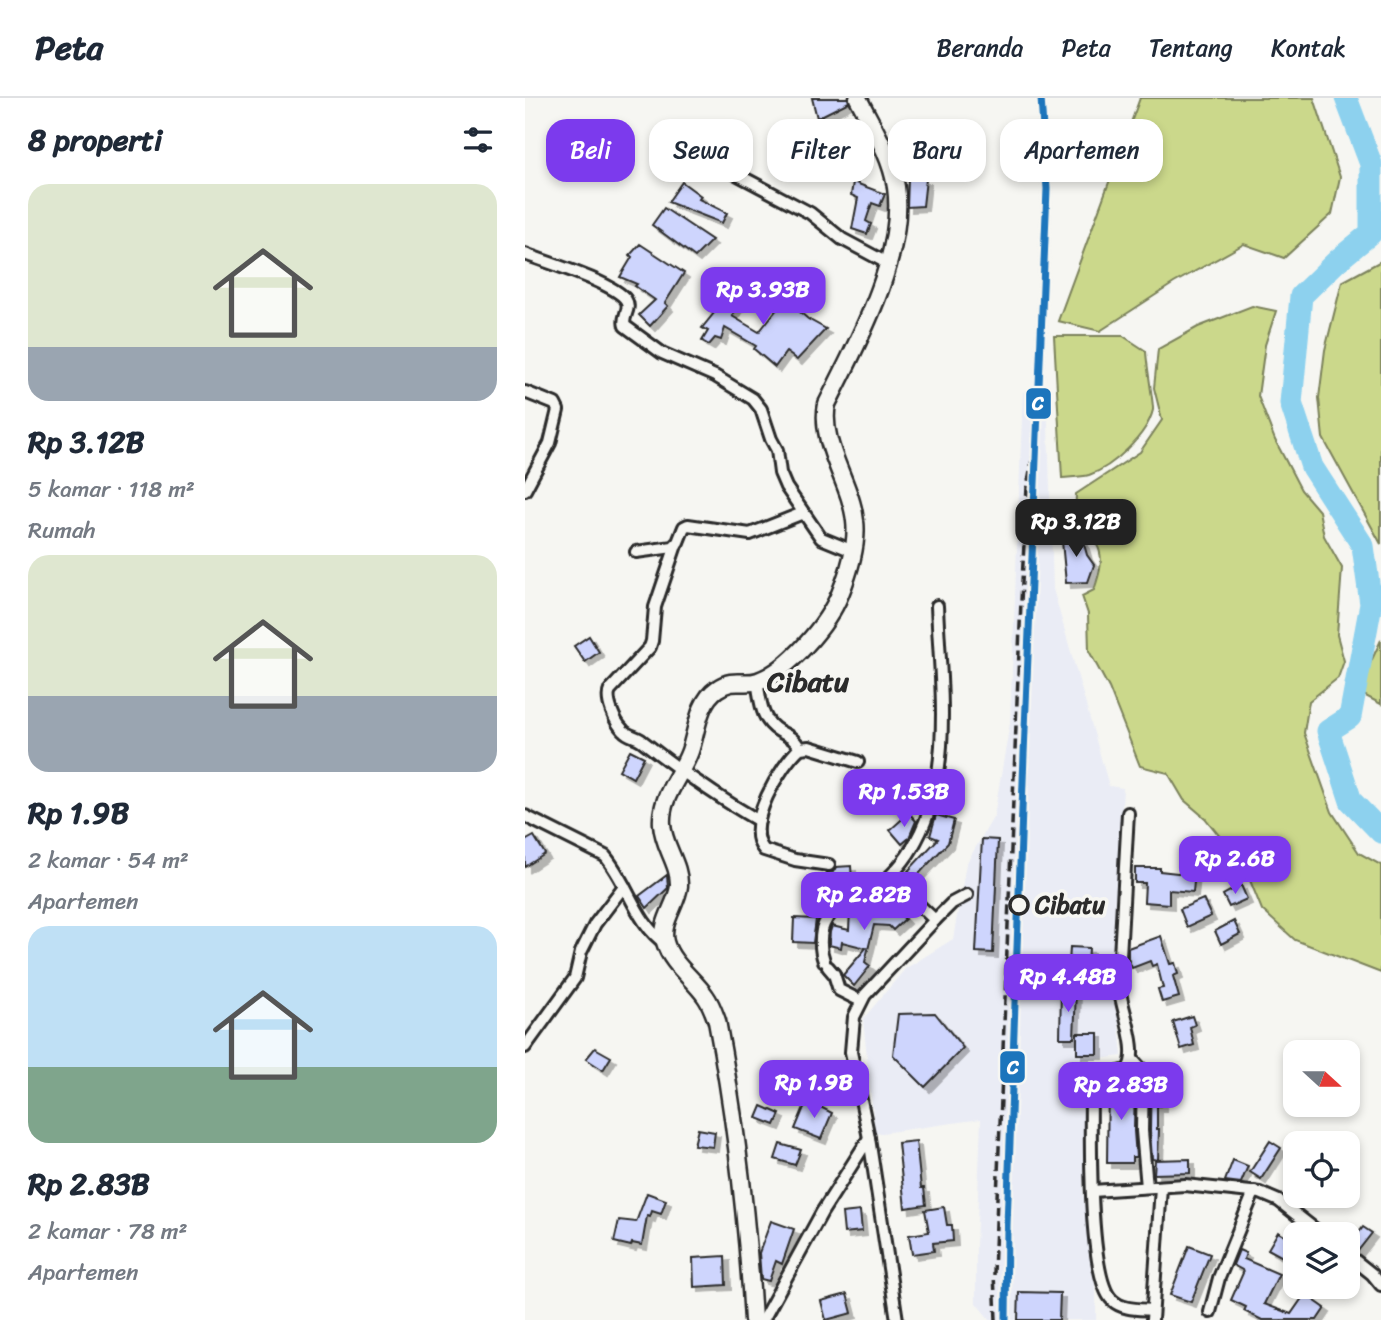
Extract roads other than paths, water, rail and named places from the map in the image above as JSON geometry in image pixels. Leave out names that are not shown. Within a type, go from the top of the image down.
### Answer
[{"type":"main road","points":[[753,1320],[742,1177],[717,1021],[708,999],[680,966],[666,944],[664,933],[679,886],[677,871],[662,826],[663,810],[690,750],[704,705],[712,693],[735,681],[757,682],[783,666],[825,625],[840,594],[853,551],[855,519],[824,416],[827,404],[874,306],[896,225],[896,185],[887,155],[858,98]]},
{"type":"street","points":[[751,182],[810,213],[855,247],[887,263]]},
{"type":"street","points":[[525,254],[618,292],[628,305],[623,323],[633,333],[662,353],[715,376],[753,399],[761,409],[777,450],[782,480],[803,513],[821,538],[853,551]]},
{"type":"street","points":[[525,392],[555,404],[558,410],[549,443],[525,491]]},
{"type":"street","points":[[759,821],[681,772],[637,737],[624,731],[618,725],[608,694],[650,647],[655,607],[681,531],[688,525],[743,535],[803,513]]},
{"type":"street","points":[[636,552],[676,545]]},
{"type":"street","points":[[861,1001],[839,990],[820,944],[828,916],[836,908],[874,888],[890,876],[916,843],[922,829],[941,762],[937,606]]},
{"type":"street","points":[[757,682],[766,719],[778,730],[795,739],[800,748]]},
{"type":"street","points":[[829,865],[795,860],[764,850],[759,842],[759,821],[763,806],[776,779],[800,748],[809,747],[858,762]]},
{"type":"street","points":[[1128,813],[1119,983],[1132,1059],[1131,1067],[1127,1070],[1097,1078],[1091,1088],[1091,1191],[1101,1277],[1108,1295],[1119,1305],[1152,1315],[1161,1186]]},
{"type":"street","points":[[525,816],[605,856],[652,932],[666,944]]},
{"type":"street","points":[[882,882],[892,891],[905,892],[935,919]]},
{"type":"street","points":[[525,1047],[575,978],[582,952],[595,924],[625,886]]},
{"type":"street","points":[[897,1320],[869,1138],[851,1052],[854,1017],[861,1001],[935,919],[952,903],[967,895]]},
{"type":"street","points":[[1132,1059],[1143,1071],[1142,1131],[1147,1187]]},
{"type":"street","points":[[763,1320],[822,1212],[869,1138]]},
{"type":"street","points":[[1091,1191],[1205,1186],[1254,1192],[1279,1201],[1306,1222]]},
{"type":"street","points":[[1209,1312],[1219,1278],[1254,1192]]},
{"type":"street","points":[[1360,1264],[1381,1284]]},
{"type":"waterway","points":[[1346,98],[1371,164],[1371,233],[1301,296],[1291,403],[1312,467],[1363,546],[1371,604],[1350,717],[1328,731],[1351,801],[1381,832]]},
{"type":"railway","points":[[996,1320],[994,1273],[1021,601],[1027,487],[1037,431]]},
{"type":"place","name":"Cibatu","points":[[1019,905]]},
{"type":"district","name":"Cibatu","points":[[808,681]]}]
